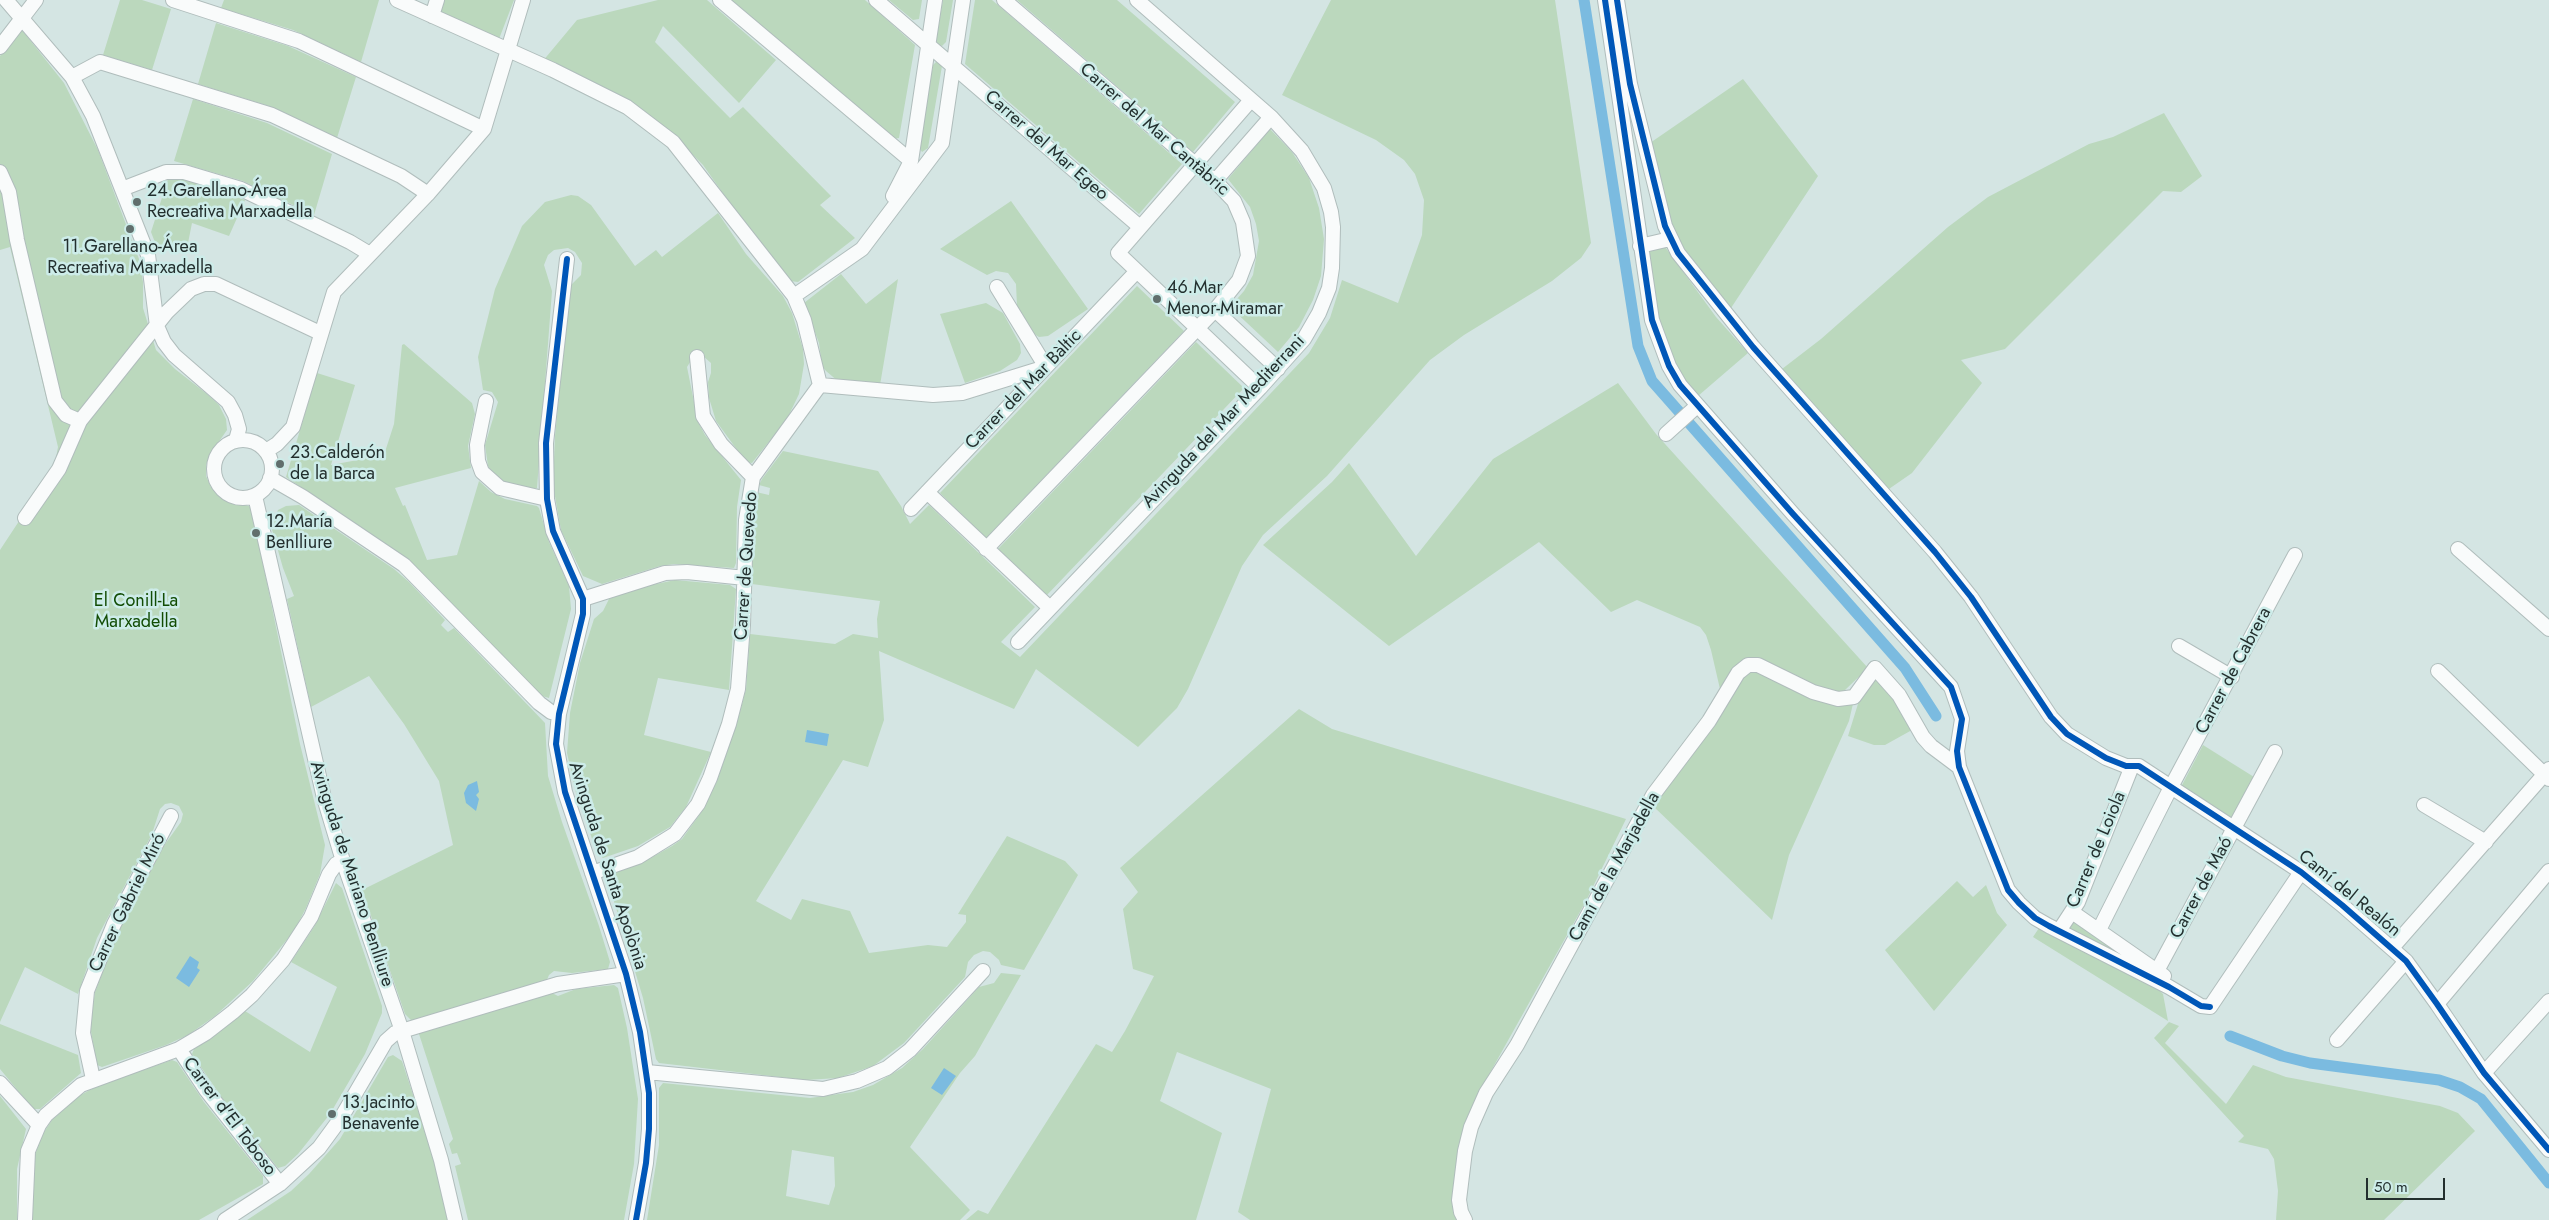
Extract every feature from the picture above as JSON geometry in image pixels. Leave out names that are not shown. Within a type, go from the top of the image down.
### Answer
[{"type":"street","points":[[6,0],[72,78],[93,116],[148,255],[155,297],[157,326],[164,342],[174,354],[228,402],[235,415],[239,429],[236,440]]},
{"type":"street","points":[[0,47],[36,0]]},
{"type":"street","points":[[172,0],[299,41],[484,130]]},
{"type":"street","points":[[397,0],[507,52],[553,70],[627,107],[654,125],[673,142],[794,296],[804,320],[820,385],[933,395],[962,393],[1046,367],[997,288]]},
{"type":"street","points":[[432,16],[437,0]]},
{"type":"street","points":[[266,451],[282,440],[293,427],[334,292],[428,194],[484,130],[524,0]]},
{"type":"street","points":[[720,0],[911,161]]},
{"type":"street","name":"Carrer del Mar Egeo","points":[[876,0],[1140,227]]},
{"type":"street","points":[[875,230],[911,161],[935,0]]},
{"type":"street","points":[[794,296],[862,249],[942,143],[963,0]]},
{"type":"street","name":"Carrer del Mar Cantàbric","points":[[986,549],[1215,310],[1239,280],[1248,256],[1243,222],[1234,201],[1215,181],[1004,0]]},
{"type":"street","name":"Avinguda del Mar Mediterrani","points":[[1018,642],[1278,369],[1304,339],[1322,305],[1332,268],[1333,227],[1326,196],[1320,180],[1294,139],[1137,0]]},
{"type":"street","points":[[1605,0],[1622,72]]},
{"type":"street","points":[[1617,0],[1622,72],[1640,246],[1652,320],[1660,345],[1680,385],[1896,629],[1939,671],[1951,687],[1958,702],[1962,719],[1956,751],[1959,767],[2008,890],[2036,918],[2058,931],[2201,1006],[2210,1007]]},
{"type":"street","points":[[72,78],[100,62],[272,115],[401,176],[428,194]]},
{"type":"street","name":"Camí del Realón","points":[[1622,72],[1670,240],[1691,271],[1742,334],[1935,552],[1971,597],[2051,717],[2067,734],[2106,758],[2132,766],[2139,766],[2301,872],[2392,948],[2406,961],[2438,1004],[2484,1073],[2549,1150]]},
{"type":"street","points":[[1251,100],[1118,253],[1260,388]]},
{"type":"street","points":[[1215,181],[1271,117]]},
{"type":"street","points":[[0,172],[9,192],[17,240],[55,401],[66,415],[80,420]]},
{"type":"street","points":[[122,189],[166,172],[184,172],[241,189],[370,254]]},
{"type":"street","points":[[1640,246],[1670,240]]},
{"type":"street","name":"Avinguda de Santa Apolònia","points":[[566,259],[546,443],[547,500],[553,531],[583,599],[583,614],[559,714],[556,744],[559,768],[626,974],[640,1032],[647,1072],[649,1129],[646,1163],[636,1220]]},
{"type":"street","name":"Carrer del Mar Bàltic","points":[[911,509],[1138,271]]},
{"type":"street","points":[[25,518],[59,469],[80,420],[168,312],[191,290],[204,284],[216,284],[320,333]]},
{"type":"street","points":[[1215,310],[1278,369]]},
{"type":"street","points":[[698,356],[703,416],[721,444],[754,477]]},
{"type":"street","name":"Carrer de Quevedo","points":[[592,873],[654,849],[675,834],[698,804],[722,748],[738,689],[746,520],[754,477],[820,385]]},
{"type":"street","points":[[486,401],[477,445],[478,462],[482,472],[491,482],[505,490],[547,500]]},
{"type":"street","points":[[1666,433],[1697,406]]},
{"type":"street","points":[[236,440],[252,441],[266,451],[270,459],[270,478],[267,486],[255,496],[236,498],[219,487],[215,478],[215,459],[227,444],[236,440]]},
{"type":"street","points":[[270,478],[303,497],[404,566],[539,704],[551,712],[559,714]]},
{"type":"street","points":[[928,492],[1050,608]]},
{"type":"street","name":"Avinguda de Mariano Benlliure","points":[[255,496],[324,798],[343,861],[402,1031],[441,1160],[455,1220]]},
{"type":"street","points":[[2458,548],[2549,629]]},
{"type":"street","name":"Carrer de Cabrera","points":[[2099,930],[2171,787],[2232,677],[2295,555]]},
{"type":"street","points":[[583,599],[665,573],[687,572],[744,578]]},
{"type":"street","points":[[2179,646],[2232,677]]},
{"type":"street","name":"Camí de la Marjadella","points":[[1465,1220],[1461,1212],[1459,1200],[1465,1151],[1471,1127],[1486,1093],[1517,1045],[1654,795],[1704,729],[1738,673],[1748,665],[1758,665],[1813,692],[1838,699],[1854,697],[1875,668],[1898,695],[1923,737],[1931,746],[1959,767]]},
{"type":"street","points":[[2392,948],[2547,774],[2438,670]]},
{"type":"street","name":"Carrer de Maó","points":[[2157,971],[2275,752]]},
{"type":"street","name":"Carrer de Loiola","points":[[2058,931],[2072,912],[2132,766]]},
{"type":"street","points":[[2424,805],[2486,842]]},
{"type":"street","name":"Carrer Gabriel Miró","points":[[92,1079],[82,1033],[87,991],[114,924],[171,816]]},
{"type":"street","points":[[25,1220],[28,1151],[39,1125],[60,1101],[92,1079],[180,1049],[206,1034],[233,1012],[269,977],[299,938],[312,917],[329,874],[336,864],[343,861]]},
{"type":"street","points":[[2438,1004],[2549,871]]},
{"type":"street","points":[[2210,1007],[2301,872]]},
{"type":"street","points":[[2072,912],[2210,1007]]},
{"type":"street","points":[[2337,1040],[2406,961]]},
{"type":"street","points":[[647,1072],[823,1089],[857,1081],[887,1068],[910,1050],[983,971]]},
{"type":"street","points":[[225,1220],[280,1184],[319,1148],[341,1118],[386,1041],[395,1033],[558,984],[626,974]]},
{"type":"street","points":[[2484,1073],[2549,1001]]},
{"type":"street","name":"Carrer d'El Toboso","points":[[180,1049],[206,1090],[280,1184]]},
{"type":"street","points":[[0,1083],[39,1125]]},
{"type":"green space","points":[[120,0],[142,0],[171,9],[152,70],[103,55]]},
{"type":"green space","points":[[224,0],[379,0],[361,62],[293,30],[221,8]]},
{"type":"green space","points":[[443,0],[514,0],[499,39],[439,12]]},
{"type":"green space","points":[[658,0],[707,0],[776,60],[739,103],[663,26],[655,42],[730,118],[743,107],[831,196],[820,205],[855,238],[798,282],[790,281],[763,250],[703,165],[686,148],[542,62],[577,20]]},
{"type":"green space","points":[[731,0],[865,0],[915,45],[899,138],[893,139]]},
{"type":"green space","points":[[889,0],[922,0],[919,19],[913,20]]},
{"type":"green space","points":[[943,0],[953,0],[946,42],[942,46],[937,44],[936,41]]},
{"type":"green space","points":[[975,0],[992,0],[1182,164],[1139,214],[965,64]]},
{"type":"green space","points":[[1017,0],[1117,0],[1235,102],[1193,152]]},
{"type":"green space","points":[[1331,0],[1555,0],[1591,243],[1581,258],[1552,281],[1464,335],[1430,360],[1327,476],[1263,535],[1242,566],[1188,689],[1177,708],[1138,747],[1036,669],[1014,709],[879,651],[884,720],[868,767],[843,760],[756,901],[791,920],[802,899],[850,911],[869,953],[928,945],[947,947],[966,922],[966,915],[958,914],[1007,836],[1065,861],[1078,875],[1024,970],[1001,965],[999,960],[990,952],[983,951],[974,955],[968,962],[965,977],[904,1043],[873,1066],[838,1078],[806,1080],[659,1063],[656,1059],[643,998],[607,878],[612,874],[649,859],[672,846],[682,839],[700,814],[717,781],[738,719],[746,689],[750,634],[835,644],[853,634],[878,638],[877,619],[880,601],[752,584],[751,538],[756,492],[769,495],[770,488],[759,485],[762,479],[783,451],[878,471],[901,506],[910,524],[929,505],[1035,607],[1001,642],[1020,657],[1309,353],[1330,318],[1342,280],[1398,303],[1422,235],[1424,200],[1415,174],[1404,160],[1376,140],[1282,95]]},
{"type":"green space","points":[[216,23],[288,46],[356,77],[337,138],[269,106],[198,84]]},
{"type":"green space","name":"El Conill-La Marxadella","points":[[22,30],[64,83],[98,150],[139,259],[143,282],[143,308],[156,350],[175,369],[219,405],[226,419],[227,430],[211,453],[206,465],[206,476],[211,487],[219,496],[228,501],[249,506],[252,510],[300,744],[325,845],[320,874],[294,931],[253,981],[215,1016],[188,1035],[166,1045],[102,1067],[97,1065],[90,1026],[95,992],[118,932],[163,847],[181,822],[183,814],[179,806],[171,803],[165,804],[160,809],[152,834],[97,938],[78,994],[25,967],[0,1022],[0,550],[54,468],[58,447],[10,247],[0,250],[0,56]]},
{"type":"green space","points":[[937,61],[942,66],[928,148],[922,152],[919,147],[933,65]]},
{"type":"green space","points":[[1743,79],[1818,176],[1731,308],[1710,288],[1684,255],[1670,224],[1650,143]]},
{"type":"green space","points":[[193,99],[267,123],[332,154],[314,215],[243,181],[174,161]]},
{"type":"green space","points":[[2164,113],[2202,176],[2181,192],[2163,191],[2005,349],[1961,360],[1982,383],[1912,473],[1886,491],[1782,369],[1821,339],[1948,227],[1988,197],[2089,144],[2113,137]]},
{"type":"green space","points":[[1270,129],[1292,152],[1309,178],[1319,208],[1324,239],[1321,276],[1313,300],[1299,327],[1278,352],[1230,307],[1244,291],[1253,275],[1259,241],[1250,207],[1228,179]]},
{"type":"green space","points":[[177,177],[245,200],[229,236],[192,223],[187,248],[156,245],[151,232],[168,179]]},
{"type":"green space","points":[[571,195],[578,196],[591,205],[635,266],[656,250],[662,257],[718,213],[746,254],[783,296],[792,313],[803,349],[804,364],[799,394],[787,419],[752,463],[746,462],[716,421],[709,398],[708,382],[711,373],[711,363],[703,356],[692,359],[687,367],[698,422],[705,435],[741,480],[737,507],[736,563],[734,568],[674,564],[660,566],[602,584],[583,576],[561,530],[553,485],[555,436],[570,286],[581,275],[582,263],[575,252],[568,248],[554,250],[548,255],[544,265],[552,291],[537,488],[528,489],[507,484],[494,475],[488,466],[485,445],[498,402],[492,392],[483,390],[478,357],[495,289],[522,226],[545,202]]},
{"type":"green space","points":[[1011,201],[1088,309],[1048,336],[1039,337],[1031,332],[1017,306],[1016,284],[1008,273],[996,271],[987,275],[940,249]]},
{"type":"green space","points":[[1663,244],[1716,317],[1748,353],[1698,396],[1681,377],[1675,366],[1658,315],[1647,247]]},
{"type":"green space","points":[[841,274],[866,304],[898,279],[880,385],[839,382],[822,366],[819,343],[804,303]]},
{"type":"green space","points":[[1137,286],[1184,331],[986,538],[940,493]]},
{"type":"green space","points":[[986,303],[1003,313],[1020,344],[1021,353],[1017,360],[1000,371],[965,383],[940,314]]},
{"type":"green space","points":[[1196,342],[1244,388],[1047,595],[998,549]]},
{"type":"green space","points":[[404,344],[472,403],[475,414],[468,446],[471,468],[395,488],[403,506],[405,505],[427,560],[457,555],[479,481],[491,492],[505,499],[539,508],[549,542],[569,586],[571,609],[549,698],[542,696],[405,558],[286,477],[317,373],[355,385],[331,465],[384,455],[394,424],[402,345]]},
{"type":"green space","points":[[1618,383],[1656,434],[1868,668],[1845,690],[1840,693],[1741,662],[1735,666],[1720,689],[1711,650],[1706,635],[1700,627],[1637,600],[1611,612],[1539,542],[1389,646],[1263,545],[1332,482],[1349,463],[1416,556],[1493,459]]},
{"type":"green space","points":[[299,505],[394,569],[409,582],[445,620],[441,625],[448,632],[454,628],[545,723],[548,776],[562,822],[599,926],[610,962],[608,969],[572,973],[554,971],[549,975],[546,982],[416,1021],[411,1020],[405,1014],[362,890],[453,845],[439,781],[404,724],[369,676],[311,707],[287,599],[294,596],[283,568],[271,526],[278,510],[286,506]]},
{"type":"green space","points":[[675,580],[730,585],[736,589],[729,690],[658,678],[644,735],[711,752],[686,807],[670,827],[638,846],[603,858],[597,853],[576,793],[567,753],[570,713],[580,663],[594,619],[603,611],[609,599],[633,589]]},
{"type":"green space","points":[[1757,670],[1805,691],[1855,695],[1849,721],[1789,855],[1772,920],[1653,806],[1739,680],[1751,671]]},
{"type":"green space","points":[[1876,677],[1901,707],[1912,730],[1885,745],[1874,745],[1848,736],[1862,691]]},
{"type":"green space","points":[[1299,709],[1332,729],[1626,819],[1586,901],[1482,1087],[1459,1143],[1452,1204],[1460,1220],[1250,1220],[1238,1212],[1271,1089],[1177,1052],[1160,1101],[1222,1133],[1196,1220],[966,1220],[978,1210],[988,1214],[1096,1044],[1112,1052],[1154,976],[1133,969],[1123,909],[1138,892],[1120,868]]},
{"type":"green space","points":[[2203,745],[2254,777],[2232,820],[2181,787]]},
{"type":"green space","points":[[1957,881],[1973,897],[1986,885],[1997,913],[2007,925],[1934,1011],[1885,950]]},
{"type":"green space","points":[[336,883],[342,888],[382,1006],[382,1013],[365,1054],[330,1114],[298,1154],[285,1166],[278,1168],[231,1111],[192,1054],[194,1049],[245,1011],[310,1052],[337,987],[291,962],[314,927]]},
{"type":"green space","points":[[2076,914],[2169,987],[2065,929]]},
{"type":"green space","points":[[2039,928],[2154,985],[2163,994],[2168,1021],[2033,937]]},
{"type":"green space","points":[[1001,973],[1021,975],[975,1056],[960,1073],[910,1147],[970,1210],[960,1220],[647,1220],[659,1145],[659,1088],[663,1083],[810,1098],[853,1092],[873,1085],[902,1068],[923,1049],[979,987],[994,983]],"holes":[[[792,1150],[834,1157],[835,1186],[829,1205],[786,1196]]]},
{"type":"green space","points":[[614,985],[618,988],[627,1028],[638,1099],[634,1164],[624,1220],[468,1220],[455,1166],[461,1164],[457,1153],[452,1154],[449,1144],[453,1139],[419,1034],[421,1031],[548,991],[558,996],[576,989]]},
{"type":"green space","points":[[2169,1022],[2179,1026],[2165,1043],[2226,1104],[2253,1065],[2286,1077],[2440,1106],[2458,1113],[2475,1131],[2384,1220],[2276,1220],[2278,1191],[2274,1159],[2268,1149],[2238,1142],[2244,1136],[2154,1038]]},
{"type":"green space","points":[[0,1024],[78,1055],[81,1073],[40,1109],[33,1109],[0,1069]]},
{"type":"green space","points":[[393,1055],[402,1061],[432,1153],[448,1220],[247,1220],[291,1191],[340,1139],[388,1057]]},
{"type":"green space","points":[[172,1060],[177,1062],[204,1102],[263,1176],[263,1184],[199,1220],[33,1220],[32,1196],[35,1155],[42,1135],[52,1120],[79,1096],[97,1086]]},
{"type":"green space","points":[[0,1096],[26,1129],[17,1169],[17,1220],[0,1220]]},
{"type":"water","points":[[807,730],[829,734],[827,746],[805,742]]},
{"type":"water","points":[[477,781],[479,792],[476,795],[479,799],[476,811],[466,803],[464,793],[468,785]]},
{"type":"water","points":[[190,956],[199,962],[197,968],[200,970],[189,987],[176,978]]},
{"type":"water","points":[[944,1068],[956,1076],[942,1095],[931,1088]]},
{"type":"waterway","points":[[1584,0],[1638,346],[1652,381],[1905,668],[1936,716]]},
{"type":"waterway","points":[[2230,1036],[2282,1056],[2310,1063],[2439,1080],[2460,1087],[2481,1099],[2549,1183]]},
{"type":"cycle path","points":[[1605,0],[1652,320],[1669,366],[1680,385],[1793,514],[1951,687],[1962,719],[1957,751],[1959,767],[2008,890],[2019,903],[2035,918],[2049,926],[2169,987],[2201,1006],[2210,1007]]},
{"type":"cycle path","points":[[1617,0],[1630,84],[1665,226],[1678,253],[1753,347],[1935,552],[1971,597],[2051,717],[2067,734],[2106,758],[2126,766],[2139,766],[2301,872],[2342,905],[2406,961],[2484,1073],[2549,1150]]},
{"type":"cycle path","points":[[567,259],[546,443],[547,499],[553,531],[583,599],[583,614],[559,714],[556,744],[565,792],[626,974],[640,1032],[649,1093],[649,1129],[646,1163],[636,1220]]},
{"type":"place","name":"24.Garellano-Área Recreativa Marxadella","points":[[137,202]]},
{"type":"place","name":"11.Garellano-Área Recreativa Marxadella","points":[[130,229]]},
{"type":"place","name":"46.Mar Menor-Miramar","points":[[1157,299]]},
{"type":"place","name":"23.Calderón de la Barca","points":[[280,464]]},
{"type":"place","name":"12.María Benlliure","points":[[256,533]]},
{"type":"place","name":"13.Jacinto Benavente","points":[[332,1114]]}]
